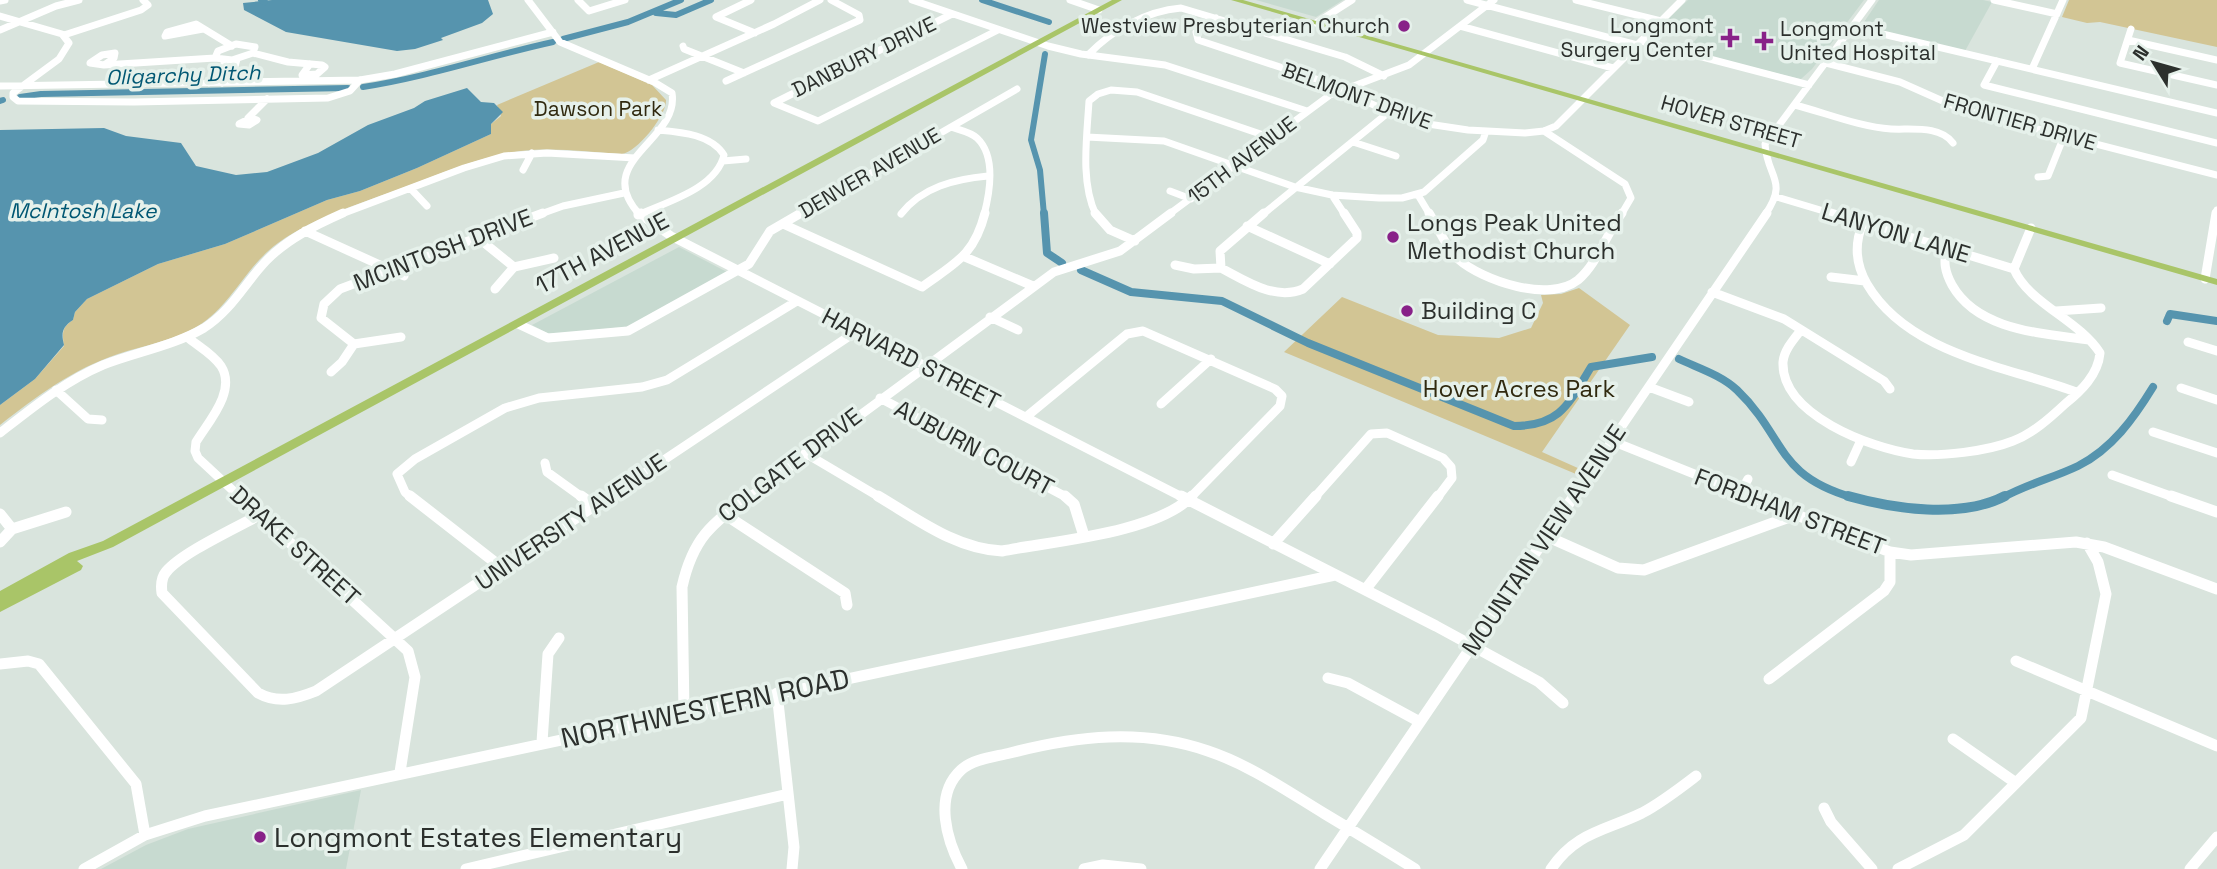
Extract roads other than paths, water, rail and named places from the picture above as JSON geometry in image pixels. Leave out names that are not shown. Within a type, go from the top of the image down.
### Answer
[{"type":"main road","name":"17TH AVENUE","points":[[0,597],[74,557],[108,544],[1118,0]]},
{"type":"main road","name":"HOVER STREET","points":[[1235,0],[2217,282]]},
{"type":"main road","name":"17TH AVENUE","points":[[0,607],[81,564],[108,544]]},
{"type":"street","points":[[0,30],[56,6],[79,0]]},
{"type":"street","points":[[0,16],[64,35],[141,10],[148,5],[143,0]]},
{"type":"street","points":[[528,0],[553,33],[565,44],[667,88],[674,97],[672,113],[635,158],[625,176],[624,193]]},
{"type":"street","points":[[578,0],[589,12],[625,0]]},
{"type":"street","points":[[751,0],[716,17],[755,33]]},
{"type":"street","points":[[649,80],[755,33],[820,0]]},
{"type":"street","points":[[726,81],[860,20],[859,15],[831,0]]},
{"type":"street","points":[[912,0],[1038,43],[1088,55],[1165,65],[1307,111]]},
{"type":"street","points":[[1070,0],[1099,10]]},
{"type":"street","points":[[1317,23],[1352,0]]},
{"type":"street","points":[[1467,0],[1810,85]]},
{"type":"street","name":"15TH AVENUE","points":[[926,365],[1054,272],[1109,256],[1135,241],[1307,111],[1342,90],[1409,65],[1494,0]]},
{"type":"street","points":[[1576,0],[1661,21]]},
{"type":"street","points":[[1544,131],[1556,126],[1681,0]]},
{"type":"street","points":[[1777,197],[1778,184],[1766,152],[1766,144],[1872,0]]},
{"type":"street","points":[[1994,0],[2057,14]]},
{"type":"street","points":[[2032,69],[2063,0]]},
{"type":"street","points":[[1088,55],[1102,42],[1159,10],[1181,8],[1345,57],[1384,76]]},
{"type":"street","name":"DANBURY DRIVE","points":[[952,14],[774,103],[818,121],[998,30]]},
{"type":"street","name":"BELMONT DRIVE","points":[[1216,18],[1196,32],[1196,36],[1203,43],[1342,90],[1389,112],[1428,124],[1486,131],[1544,131]]},
{"type":"street","points":[[203,29],[166,36],[167,32],[199,24],[203,29],[227,38],[232,46]]},
{"type":"street","points":[[1460,26],[1613,68]]},
{"type":"street","points":[[1853,27],[2217,113]]},
{"type":"street","points":[[2131,29],[2120,63],[2217,85]]},
{"type":"street","points":[[0,86],[360,80],[394,74],[553,33]]},
{"type":"street","points":[[64,35],[69,43],[64,53],[21,86],[13,97],[26,103],[336,96],[350,91],[360,80]]},
{"type":"street","points":[[2128,40],[2217,60]]},
{"type":"street","points":[[1914,58],[1924,44]]},
{"type":"street","points":[[215,58],[215,53],[232,46],[252,45],[256,47],[253,53]]},
{"type":"street","points":[[682,46],[701,57],[744,73]]},
{"type":"street","points":[[104,65],[215,58],[225,60],[253,53],[310,64]]},
{"type":"street","points":[[221,83],[234,71],[237,59]]},
{"type":"street","points":[[209,83],[222,71],[225,60]]},
{"type":"street","points":[[1997,61],[1984,85],[2217,143]]},
{"type":"street","name":"FRONTIER DRIVE","points":[[1826,63],[1900,82],[1963,110],[2217,175]]},
{"type":"street","points":[[1092,88],[1101,93]]},
{"type":"street","name":"DENVER AVENUE","points":[[518,324],[548,338],[628,331],[686,301],[757,257],[766,235],[783,224],[1017,89]]},
{"type":"street","points":[[1135,241],[1113,232],[1097,218],[1086,153],[1090,101],[1101,93],[1121,90],[1137,92],[1272,138]]},
{"type":"street","points":[[248,118],[267,99]]},
{"type":"street","points":[[1795,105],[1887,129],[1934,131],[1948,136],[1953,143]]},
{"type":"street","points":[[1221,268],[1220,251],[1247,226],[1389,112]]},
{"type":"street","points":[[783,224],[922,287],[965,257],[978,234],[987,209],[988,155],[981,141],[951,127]]},
{"type":"street","points":[[638,215],[703,182],[723,161],[721,151],[710,140],[694,134],[658,130]]},
{"type":"street","points":[[1087,136],[1154,138],[1295,187],[1332,195],[1379,198],[1418,195],[1438,181],[1483,140],[1486,131]]},
{"type":"street","points":[[1418,195],[1456,257],[1464,263],[1524,287],[1550,290],[1570,285],[1602,250],[1609,230],[1630,202],[1631,195],[1625,184],[1544,131]]},
{"type":"street","points":[[2038,177],[2048,176],[2064,136]]},
{"type":"street","points":[[1353,142],[1396,156]]},
{"type":"street","points":[[0,433],[56,390],[101,366],[187,337],[222,315],[260,265],[305,231],[478,164],[532,153],[635,158]]},
{"type":"street","points":[[523,170],[532,153]]},
{"type":"street","points":[[723,161],[746,159]]},
{"type":"street","points":[[901,214],[911,203],[945,182],[963,177],[988,176]]},
{"type":"street","points":[[411,189],[427,206]]},
{"type":"street","points":[[1170,191],[1191,199]]},
{"type":"street","name":"HARVARD STREET","points":[[624,193],[638,215],[676,239],[1471,645],[1539,682],[1563,703]]},
{"type":"street","name":"MCINTOSH DRIVE","points":[[354,344],[323,321],[321,311],[324,304],[352,283],[563,206],[624,193]]},
{"type":"street","points":[[1175,265],[1194,269],[1221,268],[1266,291],[1287,293],[1303,289],[1357,237],[1332,195]]},
{"type":"street","name":"LANYON LANE","points":[[1777,197],[2014,269]]},
{"type":"street","name":"MOUNTAIN VIEW AVENUE","points":[[1320,869],[1777,197]]},
{"type":"street","points":[[2205,279],[2217,210]]},
{"type":"street","points":[[1863,223],[1856,243],[1865,281],[1894,316],[1934,342],[1987,365],[2055,383],[2076,392]]},
{"type":"street","points":[[1247,226],[1330,264]]},
{"type":"street","points":[[1801,330],[1786,351],[1783,361],[1784,375],[1789,387],[1811,411],[1861,440],[1893,451],[1931,454],[2023,438],[2060,409],[2100,362],[2100,353],[2090,340],[2019,281],[2014,269],[2031,228]]},
{"type":"street","points":[[305,231],[404,276]]},
{"type":"street","points":[[477,237],[514,267]]},
{"type":"street","points":[[1947,248],[1943,265],[1952,290],[1967,306],[2011,325],[2090,340]]},
{"type":"street","points":[[965,257],[1033,286]]},
{"type":"street","points":[[495,289],[514,267],[554,258]]},
{"type":"street","points":[[1831,277],[1865,281]]},
{"type":"street","points":[[1712,292],[1764,310],[1801,330],[1884,381],[1890,389]]},
{"type":"street","points":[[501,567],[405,492],[397,474],[415,459],[505,408],[539,398],[642,387],[667,380],[797,300]]},
{"type":"street","points":[[2056,312],[2101,307]]},
{"type":"street","points":[[990,317],[1018,330]]},
{"type":"street","name":"UNIVERSITY AVENUE","points":[[259,515],[180,561],[165,573],[161,584],[162,593],[258,693],[268,699],[281,701],[299,698],[316,691],[397,638],[857,331]]},
{"type":"street","points":[[805,453],[966,545],[1002,551],[1151,522],[1168,515],[1188,500],[1282,402],[1275,389],[1151,333],[1134,332],[1127,334],[1026,417]]},
{"type":"street","name":"DRAKE STREET","points":[[187,337],[221,365],[226,373],[225,391],[196,442],[195,451],[198,458],[397,638],[408,651],[415,677],[400,772]]},
{"type":"street","points":[[331,372],[342,362],[354,344],[401,337]]},
{"type":"street","points":[[2188,342],[2217,351]]},
{"type":"street","points":[[1161,404],[1210,359]]},
{"type":"street","name":"COLGATE DRIVE","points":[[684,713],[682,587],[685,568],[703,534],[724,513],[926,365]]},
{"type":"street","points":[[1649,387],[1689,402]]},
{"type":"street","points":[[2181,388],[2217,400]]},
{"type":"street","points":[[56,390],[88,419],[102,420]]},
{"type":"street","name":"AUBURN COURT","points":[[880,398],[1067,498],[1074,504],[1084,536]]},
{"type":"street","points":[[2153,432],[2217,453]]},
{"type":"street","points":[[1273,544],[1371,434],[1387,433],[1443,458],[1453,471],[1452,478],[1364,590]]},
{"type":"street","points":[[1851,461],[1861,440]]},
{"type":"street","name":"FORDHAM STREET","points":[[1612,441],[1890,552],[1911,555],[2087,543],[2217,589]]},
{"type":"street","points":[[545,463],[547,472],[595,506]]},
{"type":"street","points":[[2112,475],[2217,512]]},
{"type":"street","points":[[1740,493],[1748,479]]},
{"type":"street","points":[[0,542],[12,529],[66,512]]},
{"type":"street","points":[[724,513],[845,593],[847,605]]},
{"type":"street","points":[[0,514],[12,529]]},
{"type":"street","points":[[1546,536],[1618,568],[1644,570],[1795,515]]},
{"type":"street","points":[[1898,869],[1964,835],[2081,718],[2106,594],[2098,562],[2087,543]]},
{"type":"street","points":[[1769,679],[1884,591],[1890,582],[1890,552]]},
{"type":"street","name":"NORTHWESTERN ROAD","points":[[84,869],[145,835],[209,815],[400,772],[1336,575]]},
{"type":"street","points":[[541,742],[548,654],[559,638]]},
{"type":"street","points":[[0,664],[28,661],[38,664],[136,784],[145,835]]},
{"type":"street","points":[[2015,661],[2217,746]]},
{"type":"street","points":[[1328,678],[1348,683],[1420,722]]},
{"type":"street","points":[[777,694],[794,847],[792,869]]},
{"type":"street","points":[[962,869],[947,829],[945,804],[955,776],[973,762],[1067,740],[1108,737],[1150,738],[1191,745],[1257,772],[1416,869]]},
{"type":"street","points":[[1953,739],[2016,783]]},
{"type":"street","points":[[1551,869],[1562,852],[1576,839],[1638,815],[1664,801],[1696,776]]},
{"type":"street","points":[[466,869],[788,794]]},
{"type":"street","points":[[1824,808],[1831,822],[1872,869]]},
{"type":"street","points":[[2190,869],[2217,837]]},
{"type":"street","points":[[1084,869],[1103,864],[1141,869]]},
{"type":"water","points":[[272,0],[488,0],[493,14],[482,23],[441,38],[443,40],[415,49],[397,51],[286,32],[244,10],[243,3]]},
{"type":"water","name":"McIntosh Lake","points":[[467,88],[481,102],[494,103],[503,112],[491,124],[491,134],[417,168],[360,191],[327,200],[225,244],[158,264],[87,299],[65,328],[64,345],[35,379],[0,405],[0,130],[104,128],[126,136],[181,143],[196,166],[236,175],[267,172],[318,153],[368,125],[414,108],[425,101]]},
{"type":"waterway","points":[[261,0],[265,2]]},
{"type":"waterway","name":"Oligarchy Ditch","points":[[563,39],[628,22],[681,0]]},
{"type":"waterway","points":[[656,13],[676,15],[711,0]]},
{"type":"waterway","points":[[982,0],[1049,22]]},
{"type":"waterway","name":"Oligarchy Ditch","points":[[363,87],[411,78],[553,42]]},
{"type":"waterway","points":[[1044,215],[1040,170],[1031,140],[1045,54]]},
{"type":"waterway","name":"Oligarchy Ditch","points":[[20,97],[41,94],[348,88]]},
{"type":"waterway","points":[[1044,213],[1047,253],[1062,263]]},
{"type":"waterway","points":[[1081,270],[1131,292],[1222,301],[1308,343],[1514,426],[1530,425],[1553,417],[1569,401],[1591,367],[1652,357]]},
{"type":"waterway","points":[[2167,321],[2170,314],[2217,321]]},
{"type":"waterway","points":[[1679,359],[1731,385],[1753,407],[1795,466],[1828,489],[1849,496]]},
{"type":"waterway","points":[[2002,498],[2078,466],[2101,451],[2130,421],[2153,387]]},
{"type":"waterway","points":[[1849,496],[1906,508],[1948,510],[1968,508],[2005,496]]},
{"type":"waterway","points":[[1849,496],[1854,498]]},
{"type":"place","name":"Westview Presbyterian Church","points":[[1404,26]]},
{"type":"place","name":"Longmont Surgery Center","points":[[1730,38]]},
{"type":"place","name":"Longmont United Hospital","points":[[1764,41]]},
{"type":"place","name":"Longs Peak United Methodist Church","points":[[1393,237]]},
{"type":"place","name":"Building C","points":[[1407,311]]},
{"type":"place","name":"Longmont Estates Elementary","points":[[260,837]]},
{"type":"park label","name":"Dawson Park","points":[[598,109]]},
{"type":"park label","name":"Hover Acres Park","points":[[1519,389]]}]
